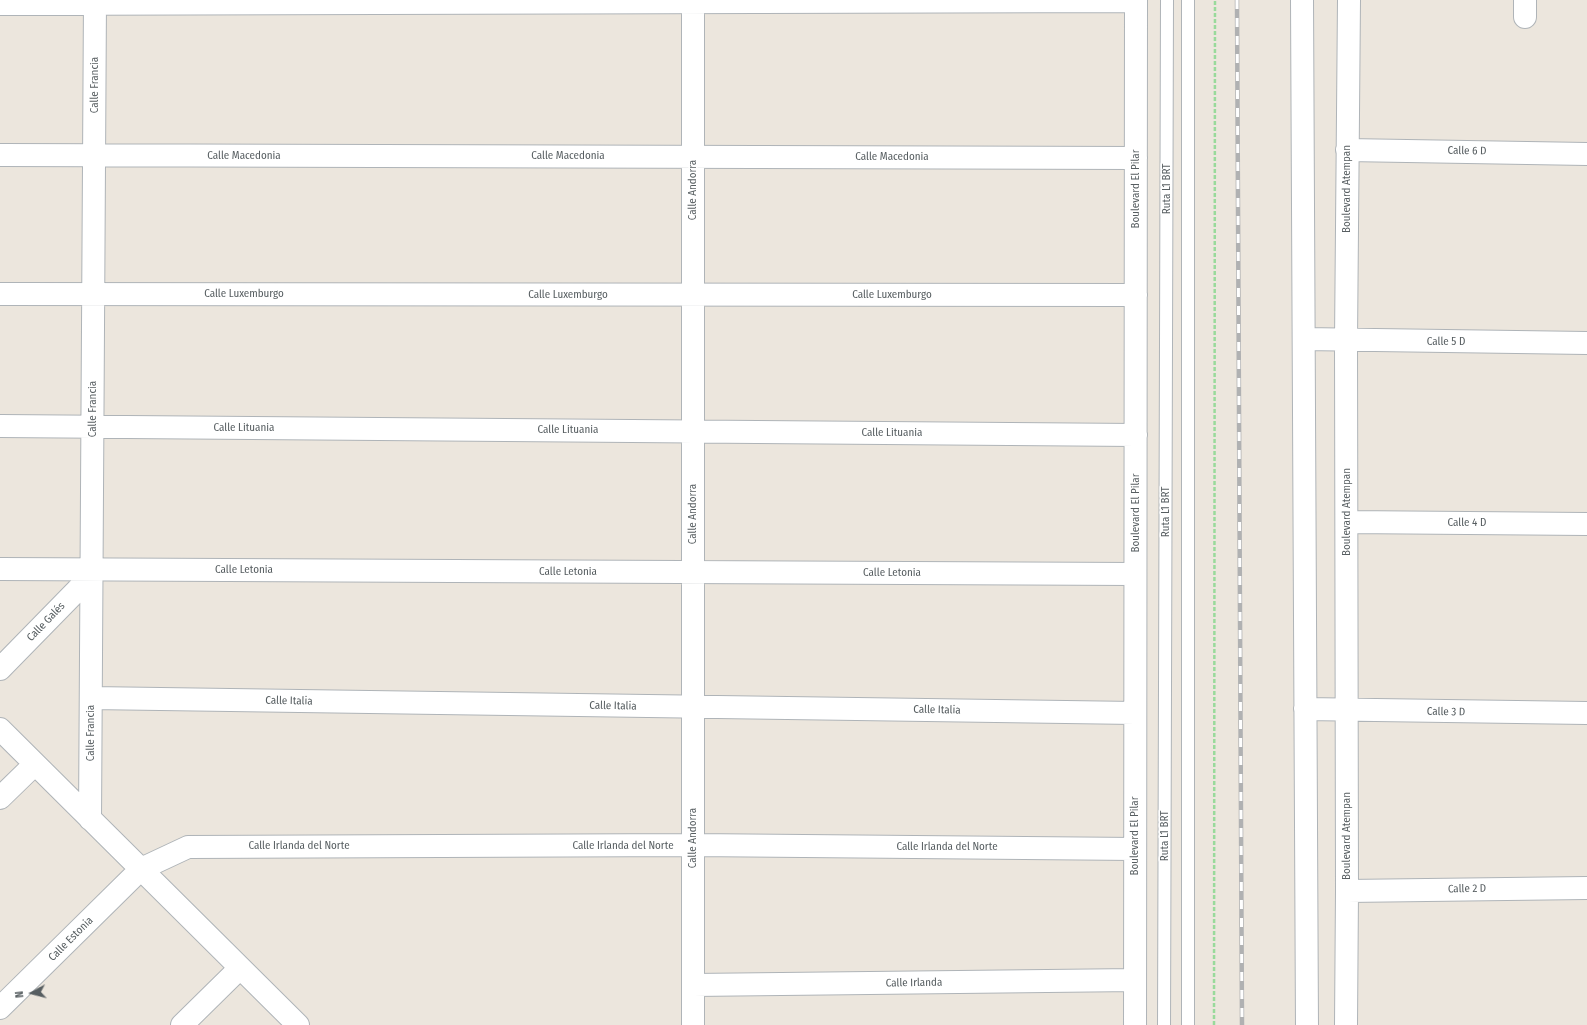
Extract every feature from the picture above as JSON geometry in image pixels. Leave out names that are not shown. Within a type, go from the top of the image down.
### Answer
[{"type":"street","points":[[0,4],[95,2],[357,1],[693,2],[1136,0]]},
{"type":"street","name":"Boulevard El Pilar","points":[[1135,1025],[1136,0]]},
{"type":"street","points":[[1302,0],[1307,1025]]},
{"type":"street","name":"Boulevard Atempan","points":[[1346,1025],[1346,341],[1349,0]]},
{"type":"street","name":"Calle Francia","points":[[90,819],[95,2]]},
{"type":"street","name":"Calle Andorra","points":[[693,2],[693,1025]]},
{"type":"street","name":"Calle 6 D","points":[[1347,150],[1587,154]]},
{"type":"street","name":"Calle Macedonia","points":[[0,155],[1136,158]]},
{"type":"street","name":"Calle Luxemburgo","points":[[0,294],[1136,295]]},
{"type":"street","name":"Calle 5 D","points":[[1304,339],[1346,341],[1587,342]]},
{"type":"street","name":"Calle Lituania","points":[[0,426],[1136,435]]},
{"type":"street","name":"Calle 4 D","points":[[1347,522],[1587,524]]},
{"type":"street","name":"Calle Letonia","points":[[0,569],[92,572],[1136,574]]},
{"type":"street","name":"Calle Galés","points":[[0,669],[92,572]]},
{"type":"street","name":"Calle Italia","points":[[91,698],[1135,713]]},
{"type":"street","name":"Calle 3 D","points":[[1305,709],[1346,711],[1587,713]]},
{"type":"street","points":[[0,729],[298,1025]]},
{"type":"street","points":[[0,798],[35,764]]},
{"type":"street","name":"Calle Irlanda del Norte","points":[[141,869],[188,847],[693,845],[1135,849]]},
{"type":"street","name":"Calle Estonia","points":[[0,1008],[141,869]]},
{"type":"street","name":"Calle 2 D","points":[[1347,891],[1587,888]]},
{"type":"street","points":[[182,1025],[240,968]]},
{"type":"street","name":"Calle Irlanda","points":[[693,985],[1135,980]]},
{"type":"lane","name":"Ruta L1 BRT","points":[[1164,1025],[1167,0]]},
{"type":"lane","name":"Ruta L1 BRT","points":[[1188,0],[1188,1025]]},
{"type":"path","points":[[1214,1025],[1215,0]]},
{"type":"railway","points":[[1237,0],[1242,1025]]}]
